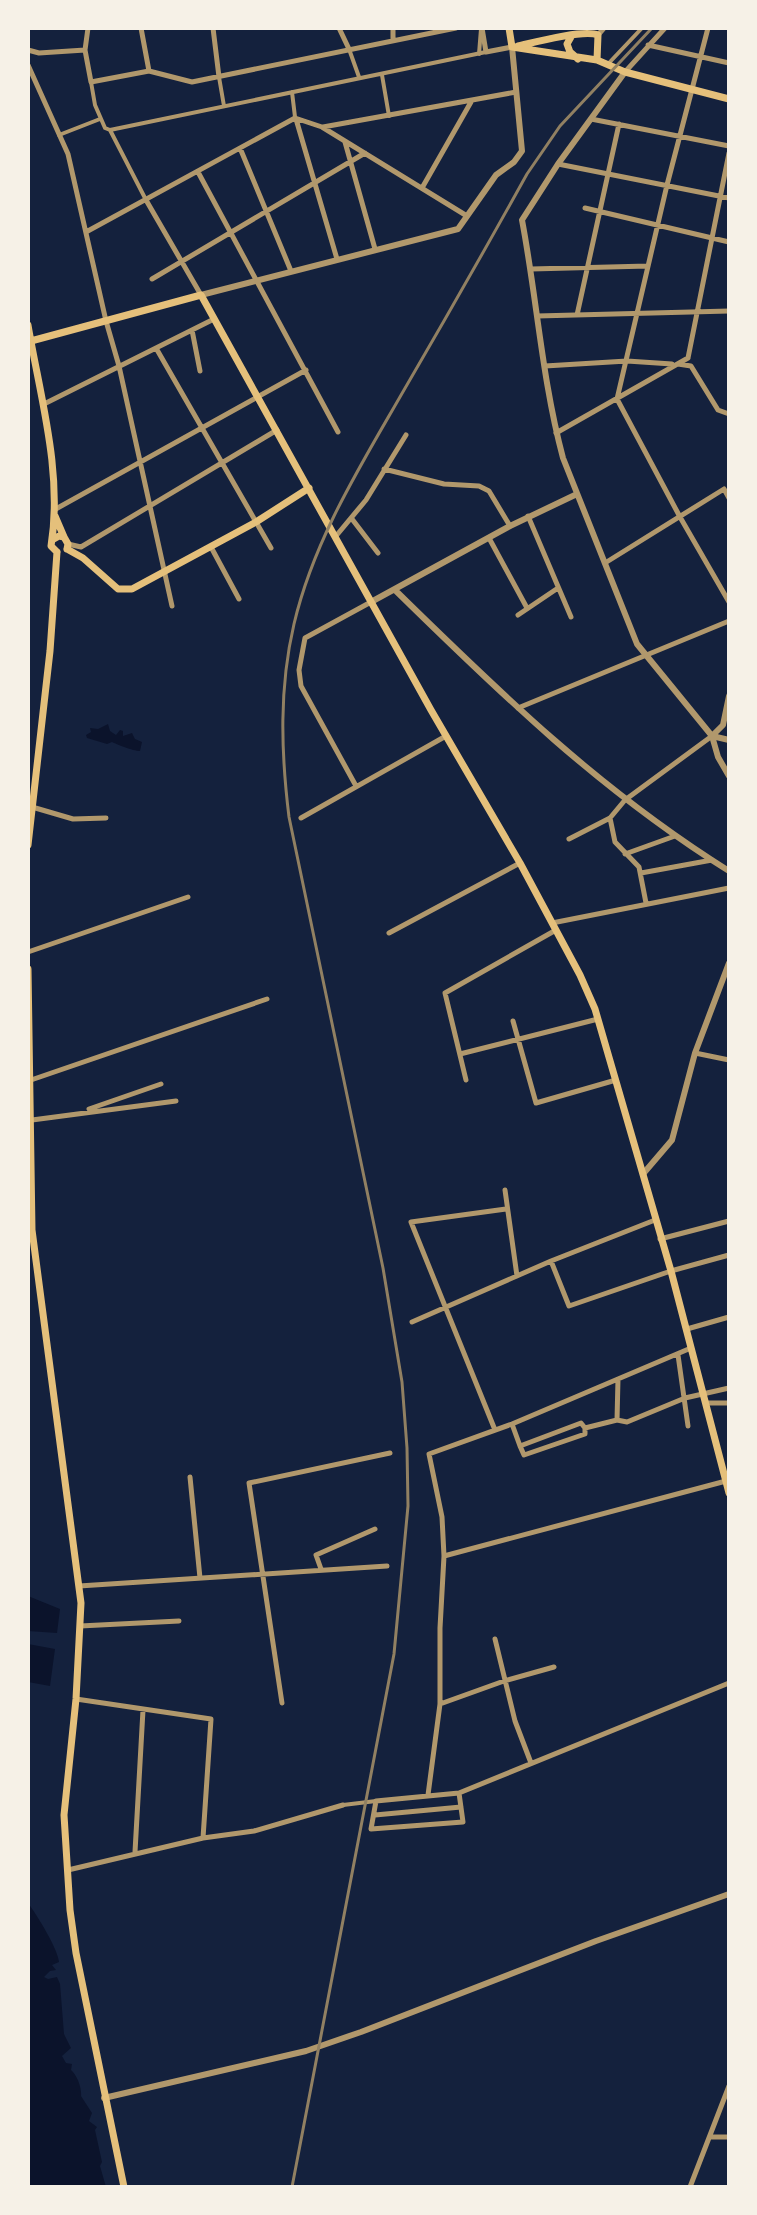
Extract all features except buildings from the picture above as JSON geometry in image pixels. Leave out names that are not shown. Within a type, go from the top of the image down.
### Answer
[{"type":"main road","points":[[509,28],[512,47]]},
{"type":"main road","points":[[512,47],[568,33],[598,31],[597,60]]},
{"type":"main road","points":[[568,33],[568,49],[578,59]]},
{"type":"main road","points":[[512,47],[597,60],[625,72],[729,99]]},
{"type":"main road","points":[[31,341],[201,295],[580,975],[598,1019],[671,1271],[729,1493]]},
{"type":"main road","points":[[28,325],[44,404],[54,513],[52,548],[57,552]]},
{"type":"main road","points":[[52,540],[56,536],[66,543],[107,580],[123,590],[132,589],[256,522],[309,488]]},
{"type":"main road","points":[[54,513],[66,543]]},
{"type":"main road","points":[[28,845],[57,552],[66,543]]},
{"type":"main road","points":[[28,969],[32,1230],[79,1586],[76,1699],[64,1815],[68,1870],[76,1953],[124,2187]]},
{"type":"street","points":[[88,28],[85,50],[100,119],[110,130],[201,295],[458,229],[496,175],[514,162],[522,151],[512,47],[110,130]]},
{"type":"street","points":[[141,28],[149,71]]},
{"type":"street","points":[[213,28],[224,106]]},
{"type":"street","points":[[339,28],[359,77]]},
{"type":"street","points":[[393,28],[393,40]]},
{"type":"street","points":[[408,28],[408,37]]},
{"type":"street","points":[[91,82],[149,71],[192,82],[456,28]]},
{"type":"street","points":[[481,28],[486,52]]},
{"type":"street","points":[[479,54],[481,28]]},
{"type":"street","points":[[607,66],[642,28]]},
{"type":"street","points":[[665,28],[625,72],[558,164],[522,220],[556,433],[577,494],[637,644],[712,736],[718,757],[729,776]]},
{"type":"street","points":[[708,28],[667,185],[617,399],[729,602]]},
{"type":"street","points":[[648,45],[729,63]]},
{"type":"street","points":[[28,50],[39,53],[85,50]]},
{"type":"street","points":[[28,65],[64,144],[119,366],[172,606]]},
{"type":"street","points":[[382,74],[389,116]]},
{"type":"street","points":[[292,92],[295,118],[337,259]]},
{"type":"street","points":[[322,127],[516,92]]},
{"type":"street","points":[[422,188],[472,101]]},
{"type":"street","points":[[86,232],[295,118],[322,127],[467,216]]},
{"type":"street","points":[[58,133],[100,119]]},
{"type":"street","points":[[590,119],[729,146]]},
{"type":"street","points":[[577,315],[619,124]]},
{"type":"street","points":[[345,141],[375,249]]},
{"type":"street","points":[[240,148],[291,271]]},
{"type":"street","points":[[152,279],[365,153]]},
{"type":"street","points":[[729,153],[688,358],[718,410],[729,414]]},
{"type":"street","points":[[558,164],[729,198]]},
{"type":"street","points":[[198,172],[338,432]]},
{"type":"street","points":[[585,208],[729,242]]},
{"type":"street","points":[[531,269],[648,266]]},
{"type":"street","points":[[536,316],[729,311]]},
{"type":"street","points":[[44,404],[214,319]]},
{"type":"street","points":[[192,330],[200,371]]},
{"type":"street","points":[[156,348],[271,548]]},
{"type":"street","points":[[556,433],[688,358]]},
{"type":"street","points":[[545,366],[627,361],[691,366]]},
{"type":"street","points":[[54,513],[306,370]]},
{"type":"street","points":[[718,410],[729,405]]},
{"type":"street","points":[[66,543],[81,547],[277,430]]},
{"type":"street","points":[[335,534],[352,519],[406,435]]},
{"type":"street","points":[[384,469],[444,484],[479,486],[489,491],[510,526]]},
{"type":"street","points":[[605,563],[724,489],[729,498]]},
{"type":"street","points":[[356,786],[301,686],[299,670],[305,638],[528,516],[577,494]]},
{"type":"street","points":[[528,516],[571,617]]},
{"type":"street","points":[[352,519],[378,553]]},
{"type":"street","points":[[489,538],[527,608]]},
{"type":"street","points":[[211,547],[239,599]]},
{"type":"street","points":[[518,615],[558,588]]},
{"type":"street","points":[[395,590],[518,708],[625,800],[729,871]]},
{"type":"street","points":[[518,708],[729,621]]},
{"type":"street","points":[[569,839],[610,818],[625,800],[712,736],[723,725],[729,696]]},
{"type":"street","points":[[301,818],[447,736]]},
{"type":"street","points":[[712,736],[729,740]]},
{"type":"street","points":[[31,806],[73,819],[106,818]]},
{"type":"street","points":[[610,818],[615,842],[639,867],[646,903]]},
{"type":"street","points":[[625,854],[675,836]]},
{"type":"street","points":[[641,873],[712,860]]},
{"type":"street","points":[[389,933],[520,863]]},
{"type":"street","points":[[466,1080],[445,993],[554,927],[646,903],[729,888]]},
{"type":"street","points":[[28,952],[188,897]]},
{"type":"street","points":[[643,1174],[672,1140],[688,1089],[695,1053],[729,963]]},
{"type":"street","points":[[31,1080],[267,999]]},
{"type":"street","points":[[460,1054],[598,1019]]},
{"type":"street","points":[[513,1021],[536,1103],[616,1080]]},
{"type":"street","points":[[695,1053],[729,1060]]},
{"type":"street","points":[[76,1113],[161,1084]]},
{"type":"street","points":[[32,1120],[176,1101]]},
{"type":"street","points":[[505,1190],[517,1276]]},
{"type":"street","points":[[495,1430],[411,1222],[506,1209]]},
{"type":"street","points":[[412,1322],[551,1261],[655,1220]]},
{"type":"street","points":[[660,1239],[729,1221]]},
{"type":"street","points":[[551,1261],[569,1306],[729,1255]]},
{"type":"street","points":[[687,1329],[729,1317]]},
{"type":"street","points":[[428,1795],[440,1704],[444,1556],[442,1517],[429,1454],[512,1424],[691,1348]]},
{"type":"street","points":[[678,1355],[688,1426]]},
{"type":"street","points":[[617,1420],[618,1379]]},
{"type":"street","points":[[705,1399],[729,1388]]},
{"type":"street","points":[[585,1428],[617,1420],[627,1422],[685,1398],[729,1403]]},
{"type":"street","points":[[512,1424],[520,1446],[524,1455],[585,1434],[585,1428],[581,1423],[520,1446]]},
{"type":"street","points":[[282,1703],[249,1483],[390,1453]]},
{"type":"street","points":[[190,1477],[200,1578]]},
{"type":"street","points":[[444,1556],[726,1481]]},
{"type":"street","points":[[321,1569],[316,1555],[375,1529]]},
{"type":"street","points":[[79,1586],[387,1566]]},
{"type":"street","points":[[80,1626],[179,1621]]},
{"type":"street","points":[[495,1639],[515,1721],[531,1763]]},
{"type":"street","points":[[440,1704],[554,1667]]},
{"type":"street","points":[[68,1870],[203,1838],[254,1831],[343,1805],[459,1793],[729,1683]]},
{"type":"street","points":[[76,1699],[211,1719],[203,1838]]},
{"type":"street","points":[[135,1853],[143,1710]]},
{"type":"street","points":[[376,1801],[371,1829],[463,1822],[459,1793]]},
{"type":"street","points":[[375,1815],[461,1807]]},
{"type":"street","points":[[104,2098],[306,2051],[729,1894]]},
{"type":"street","points":[[690,2187],[729,2086]]},
{"type":"street","points":[[710,2137],[729,2137]]},
{"type":"water","points":[[108,724],[110,731],[116,735],[120,730],[123,736],[132,733],[135,739],[142,742],[140,751],[87,738],[90,728],[98,729]]},
{"type":"water","points":[[28,1596],[60,1609],[57,1633],[28,1631]]},
{"type":"water","points":[[28,1644],[55,1649],[50,1686],[28,1682]]},
{"type":"water","points":[[28,1903],[58,1956],[59,1962],[52,1965],[56,1970],[44,1977],[57,1977],[60,1984],[64,2034],[71,2048],[62,2056],[66,2063],[72,2064],[71,2070],[79,2082],[81,2096],[92,2113],[89,2121],[97,2127],[100,2166],[106,2187],[28,2187]]},
{"type":"railway","points":[[292,2187],[394,1654],[408,1506],[402,1382],[383,1268],[289,817],[283,720],[289,648],[303,593],[340,503],[527,174],[560,126],[652,28]]}]
